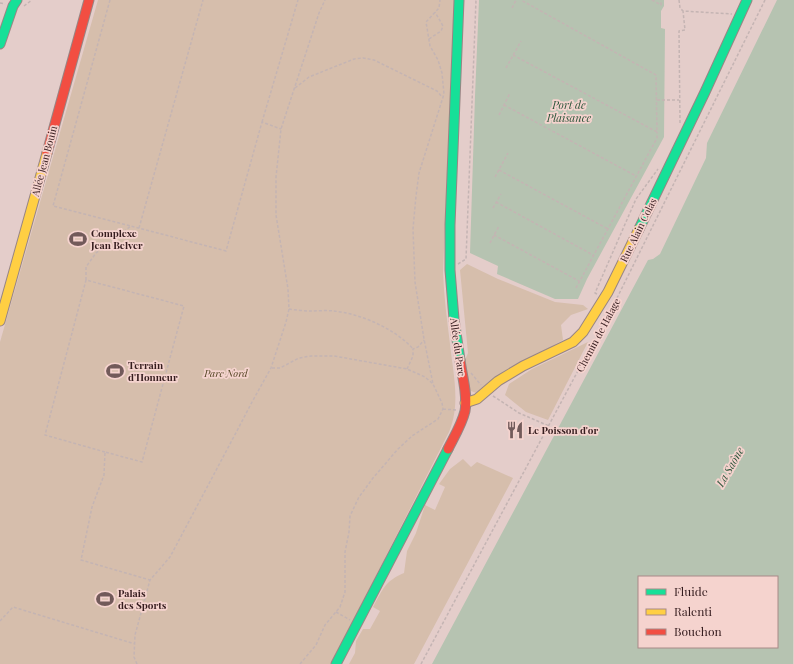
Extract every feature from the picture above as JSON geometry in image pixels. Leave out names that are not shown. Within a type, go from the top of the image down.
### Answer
[{"type":"street","points":[[0,44],[13,6],[17,0]]},
{"type":"street","name":"Allée Jean Bouin","points":[[0,322],[89,0]]},
{"type":"street","name":"Allée du Parc","points":[[336,664],[458,429],[464,414],[461,405],[461,369],[454,319],[450,270],[459,0]]},
{"type":"street","name":"Rue Alain Colas","points":[[461,405],[477,400],[498,381],[523,366],[573,342],[583,332],[604,297],[705,92],[747,0]]},
{"type":"path","points":[[110,0],[53,206],[226,251],[298,0]]},
{"type":"path","points":[[139,228],[202,0]]},
{"type":"path","points":[[137,664],[134,656],[135,635],[150,580],[170,557],[271,368],[280,342],[289,309],[288,289],[276,215],[276,177],[281,129],[319,13],[325,0]]},
{"type":"path","points":[[440,0],[439,8],[426,22],[430,46],[438,60],[442,73],[443,97],[419,172],[413,229],[415,282],[424,339],[433,384],[444,409]]},
{"type":"path","points":[[450,270],[466,259],[476,0]]},
{"type":"path","points":[[512,8],[516,0]]},
{"type":"path","points":[[521,0],[656,75],[657,138],[576,288]]},
{"type":"path","points":[[652,0],[661,5],[661,0]]},
{"type":"path","points":[[680,0],[680,8],[683,11],[685,30],[679,30],[680,127]]},
{"type":"path","name":"Chemin de Halage","points":[[421,664],[618,296],[765,0]]},
{"type":"path","points":[[683,11],[740,15]]},
{"type":"path","points":[[429,39],[441,31],[444,26],[435,12]]},
{"type":"path","points":[[506,68],[521,41]]},
{"type":"path","points":[[513,55],[658,132]]},
{"type":"path","points":[[295,88],[309,77],[354,59],[363,58],[374,60],[437,91],[443,97],[455,96]]},
{"type":"path","points":[[499,115],[510,94]]},
{"type":"path","points":[[657,100],[680,100]]},
{"type":"path","points":[[504,105],[636,176]]},
{"type":"path","points":[[262,122],[281,129]]},
{"type":"path","points":[[495,177],[508,153]]},
{"type":"path","points":[[604,297],[595,293],[636,198],[658,168]]},
{"type":"path","points":[[499,170],[608,229]]},
{"type":"path","points":[[493,208],[501,194]]},
{"type":"path","points":[[496,202],[594,255]]},
{"type":"path","points":[[86,280],[184,306],[142,462],[45,435],[86,280],[86,267],[96,253],[131,226]]},
{"type":"path","points":[[490,243],[498,226]]},
{"type":"path","points":[[494,235],[580,281]]},
{"type":"path","points":[[289,309],[309,311],[332,310],[349,313],[372,321],[395,334],[413,349]]},
{"type":"path","points":[[413,349],[418,347],[424,339]]},
{"type":"path","points":[[407,369],[413,356],[413,349]]},
{"type":"path","points":[[271,368],[280,368],[299,358],[321,355],[355,359],[407,369],[425,377],[433,384]]},
{"type":"path","points":[[461,369],[469,371],[487,391],[502,402],[520,413],[549,426]]},
{"type":"path","points":[[444,409],[456,410],[461,405]]},
{"type":"path","points":[[300,664],[316,645],[325,625],[340,607],[345,592],[345,552],[349,532],[350,516],[359,497],[398,449],[412,436],[438,418],[444,409]]},
{"type":"path","points":[[104,452],[104,475],[92,507],[81,560],[150,580]]},
{"type":"path","points":[[0,621],[14,607],[135,644]]},
{"type":"path","points":[[336,612],[357,624]]},
{"type":"green space","name":"Parc Nord","points":[[98,0],[454,0],[443,273],[455,388],[455,411],[449,432],[331,664],[0,664],[0,342]]},
{"type":"green space","points":[[467,264],[498,279],[555,302],[583,305],[588,309],[571,315],[561,325],[563,340],[496,377],[476,393],[468,389],[463,365],[468,353],[460,270]]},
{"type":"green space","points":[[588,342],[548,420],[526,412],[505,395],[509,384],[532,369]]},
{"type":"green space","points":[[463,459],[471,467],[477,462],[513,478],[414,664],[349,664],[355,653],[356,641],[363,629],[370,629],[380,611],[373,607],[382,590],[393,579],[404,573],[407,551],[416,533],[425,505],[435,510],[445,487],[439,484],[450,469]]},
{"type":"water","name":"Port de Plaisance","points":[[479,0],[664,0],[664,6],[661,11],[661,28],[665,29],[664,137],[587,279],[578,299],[555,299],[497,274],[498,266],[470,253]]},
{"type":"water","name":"La Saône","points":[[777,0],[794,0],[793,664],[432,664],[648,260],[653,259],[660,254],[706,158],[707,143]]},
{"type":"traffic: fast","points":[[0,44],[13,6],[17,0]]},
{"type":"traffic: fast","points":[[459,0],[450,225],[450,270],[454,319],[460,360]]},
{"type":"traffic: fast","points":[[639,229],[705,92],[747,0]]},
{"type":"traffic: fast","points":[[336,664],[448,449]]},
{"type":"traffic: slow","points":[[0,321],[47,153]]},
{"type":"traffic: slow","points":[[465,403],[477,399],[498,381],[523,366],[573,342],[583,332],[608,292],[639,229]]},
{"type":"traffic: jam","points":[[47,153],[89,0]]},
{"type":"traffic: jam","points":[[448,449],[460,426],[466,405],[460,360]]},
{"type":"place","name":"Complexe Jean Belver","points":[[78,239]]},
{"type":"place","name":"Terrain d'Honneur","points":[[115,371]]},
{"type":"place","name":"Le Poisson d'or","points":[[515,430]]},
{"type":"place","name":"Palais des Sports","points":[[105,599]]}]
